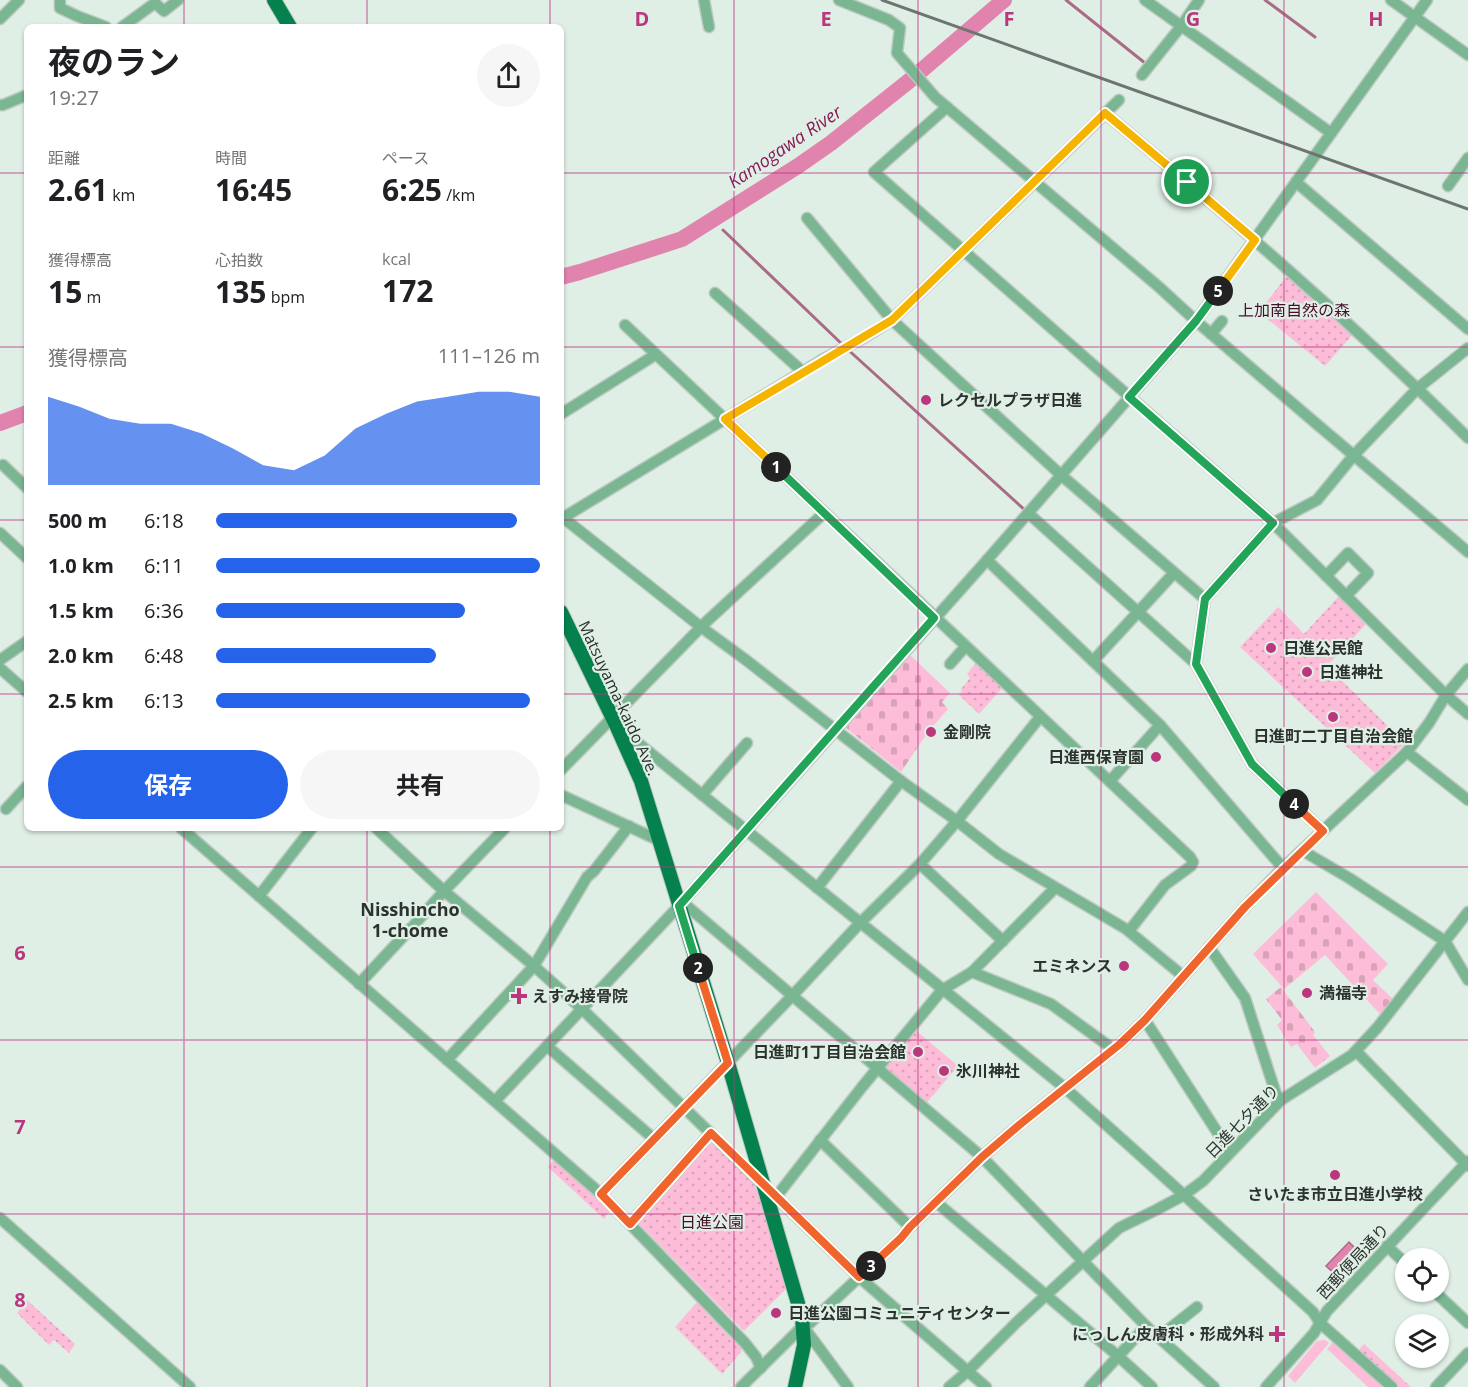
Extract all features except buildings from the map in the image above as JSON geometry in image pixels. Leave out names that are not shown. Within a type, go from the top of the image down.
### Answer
[{"type":"main road","points":[[274,0],[288,24]]},
{"type":"main road","name":"Matsuyama-kaido Ave.","points":[[564,618],[641,782],[728,1063],[802,1317],[804,1345],[795,1387]]},
{"type":"street","points":[[0,19],[19,0]]},
{"type":"street","points":[[60,0],[60,8],[98,24]]},
{"type":"street","points":[[126,24],[155,3],[164,11],[178,0]]},
{"type":"street","points":[[704,0],[709,27]]},
{"type":"street","points":[[839,0],[889,20],[900,28],[897,53],[935,97],[1468,552]]},
{"type":"street","points":[[1145,0],[1331,133]]},
{"type":"street","points":[[1142,75],[1199,0]]},
{"type":"street","points":[[1391,0],[1468,55]]},
{"type":"street","points":[[495,1101],[679,906],[1196,321],[1427,0]]},
{"type":"street","points":[[0,105],[24,96]]},
{"type":"street","points":[[564,516],[892,320],[1119,100]]},
{"type":"street","points":[[947,107],[874,172],[1273,523],[1446,695],[1468,714]]},
{"type":"street","points":[[1105,113],[1255,240],[1418,388],[1468,438]]},
{"type":"street","points":[[1448,186],[1468,158]]},
{"type":"street","points":[[1296,182],[1468,329]]},
{"type":"street","points":[[807,218],[892,320],[1061,475],[1205,599]]},
{"type":"street","points":[[715,293],[803,372]]},
{"type":"street","points":[[1211,334],[1222,321]]},
{"type":"street","points":[[625,325],[1190,857],[1193,862],[1191,866],[1165,885],[1129,931]]},
{"type":"street","points":[[1196,664],[1205,599],[1273,523],[1317,500],[1354,455],[1418,388],[1468,348]]},
{"type":"street","points":[[564,412],[655,355]]},
{"type":"street","points":[[3,465],[24,485]]},
{"type":"street","points":[[564,767],[614,722],[701,627],[824,513]]},
{"type":"street","points":[[1028,513],[1196,664],[1252,764],[1323,831]]},
{"type":"street","points":[[564,519],[701,627],[999,854],[1129,931],[1183,976]]},
{"type":"street","points":[[0,532],[24,555]]},
{"type":"street","points":[[1326,576],[1348,553],[1368,573],[1346,596]]},
{"type":"street","points":[[987,560],[1160,725],[1283,868]]},
{"type":"street","points":[[1093,661],[1174,573]]},
{"type":"street","points":[[0,660],[24,643]]},
{"type":"street","points":[[950,664],[965,647]]},
{"type":"street","points":[[0,668],[24,689]]},
{"type":"street","points":[[741,1387],[803,1326],[810,1323],[901,1238],[982,1157],[1145,1020],[1245,907],[1283,868],[1304,851],[1407,752],[1446,695],[1468,669]]},
{"type":"street","points":[[601,1194],[860,923],[920,864],[1040,717]]},
{"type":"street","points":[[614,722],[1065,1088],[1313,1312],[1320,1323],[1392,1387]]},
{"type":"street","points":[[1110,781],[1160,725]]},
{"type":"street","points":[[702,795],[747,743]]},
{"type":"street","points":[[1407,752],[1468,800]]},
{"type":"street","points":[[817,888],[901,781]]},
{"type":"street","points":[[6,809],[24,789]]},
{"type":"street","points":[[564,796],[658,840]]},
{"type":"street","points":[[447,1060],[534,966],[587,877],[594,872],[629,826]]},
{"type":"street","points":[[185,831],[601,1194],[745,1343],[761,1368]]},
{"type":"street","points":[[259,896],[310,831]]},
{"type":"street","points":[[379,831],[444,891],[582,1009],[859,1277],[986,1387]]},
{"type":"street","points":[[360,984],[502,831]]},
{"type":"street","points":[[1304,851],[1445,941],[1468,980]]},
{"type":"street","points":[[920,864],[1003,941]]},
{"type":"street","points":[[776,1197],[942,990],[972,972],[1055,888]]},
{"type":"street","points":[[679,906],[687,906],[982,1157],[1146,1326],[1215,1387]]},
{"type":"street","name":"日進七夕通り","points":[[949,1387],[1119,1228],[1184,1195],[1203,1180],[1281,1100],[1352,1055],[1377,1028],[1468,912]]},
{"type":"street","points":[[1209,947],[1245,998],[1276,1094],[1281,1100]]},
{"type":"street","points":[[972,972],[1051,1004],[1113,1049]]},
{"type":"street","points":[[1145,1020],[1230,1152]]},
{"type":"street","points":[[547,1046],[654,1140]]},
{"type":"street","points":[[1356,1051],[1467,1164]]},
{"type":"street","points":[[630,1224],[711,1133]]},
{"type":"street","points":[[820,1140],[910,1227]]},
{"type":"street","name":"西郵便局通り","points":[[1266,1387],[1314,1333],[1327,1311],[1467,1164]]},
{"type":"street","points":[[936,1202],[1152,1387]]},
{"type":"street","points":[[0,1218],[187,1386]]},
{"type":"street","points":[[1387,1246],[1395,1254]]},
{"type":"street","points":[[1446,1302],[1468,1323]]},
{"type":"street","points":[[1159,1337],[1197,1308]]},
{"type":"street","points":[[803,1326],[848,1387]]},
{"type":"street","points":[[1090,1387],[1146,1326]]},
{"type":"street","points":[[1436,1387],[1468,1353]]},
{"type":"street","points":[[0,1370],[16,1387]]},
{"type":"green space","name":"上加南自然の森","points":[[1289,273],[1355,332],[1325,366],[1259,312]]},
{"type":"green space","points":[[1339,596],[1368,622],[1327,666],[1405,743],[1375,773],[1240,647],[1278,607],[1304,634]]},
{"type":"green space","points":[[909,654],[950,693],[942,702],[948,709],[928,732],[901,772],[845,727]]},
{"type":"green space","points":[[977,661],[1004,686],[979,714],[959,695],[970,678],[967,674]]},
{"type":"green space","points":[[1316,892],[1388,964],[1373,980],[1393,999],[1380,1014],[1325,955],[1284,989],[1253,954]]},
{"type":"green space","points":[[1281,987],[1330,1056],[1315,1068],[1297,1044],[1291,1047],[1277,1025],[1282,1020],[1266,999]]},
{"type":"green space","points":[[912,1027],[958,1066],[924,1106],[879,1068]]},
{"type":"green space","name":"日進公園","points":[[707,1143],[713,1145],[758,1186],[787,1288],[744,1331],[639,1224],[639,1220]]},
{"type":"green space","points":[[556,1158],[611,1210],[604,1219],[548,1167]]},
{"type":"green space","points":[[27,1300],[75,1344],[69,1353],[54,1340],[49,1345],[17,1313]]},
{"type":"green space","points":[[697,1302],[741,1347],[741,1352],[722,1374],[675,1327]]},
{"type":"green space","points":[[1325,1340],[1329,1343],[1295,1383],[1288,1376],[1317,1341]]},
{"type":"green space","points":[[1334,1341],[1386,1387],[1368,1387],[1327,1349]]},
{"type":"green space","points":[[1364,1344],[1411,1387],[1394,1387],[1356,1353]]},
{"type":"shaded area","points":[[1349,1242],[1362,1255],[1339,1278],[1326,1266]]},
{"type":"waterway","name":"Kamogawa River","points":[[564,276],[682,239],[831,143],[909,81],[1004,0]]},
{"type":"waterway","points":[[1066,0],[1145,63]]},
{"type":"waterway","points":[[1265,0],[1315,37]]},
{"type":"waterway","points":[[723,230],[845,347],[1027,512]]},
{"type":"waterway","name":"Kamogawa River","points":[[0,423],[24,414]]},
{"type":"railway","points":[[882,0],[1468,209]]},
{"type":"place","name":"レクセルプラザ日進","points":[[926,400]]},
{"type":"place","name":"日進公民館","points":[[1271,648]]},
{"type":"place","name":"日進神社","points":[[1307,672]]},
{"type":"place","name":"日進町二丁目自治会館","points":[[1333,717]]},
{"type":"place","name":"金剛院","points":[[931,732]]},
{"type":"place","name":"日進西保育園","points":[[1156,757]]},
{"type":"place","name":"エミネンス","points":[[1124,966]]},
{"type":"place","name":"満福寺","points":[[1307,993]]},
{"type":"place","name":"えすみ接骨院","points":[[519,996]]},
{"type":"place","name":"日進町1丁目自治会館","points":[[918,1052]]},
{"type":"place","name":"氷川神社","points":[[944,1071]]},
{"type":"place","name":"さいたま市立日進小学校","points":[[1335,1175]]},
{"type":"place","name":"日進公園コミュニティセンター","points":[[776,1313]]},
{"type":"place","name":"にっしん皮膚科・形成外科","points":[[1277,1334]]},
{"type":"district","name":"Nisshincho 1-chome","points":[[410,920]]},
{"type":"route","points":[[1105,113],[1187,182],[1255,240],[1196,321],[1129,397],[1273,523],[1205,599],[1196,664],[1252,764],[1323,831],[1245,907],[1145,1020],[1120,1044],[982,1157],[859,1277],[711,1133],[630,1224],[601,1194],[728,1063],[679,906],[934,618],[725,419],[892,320],[1105,113]]}]
